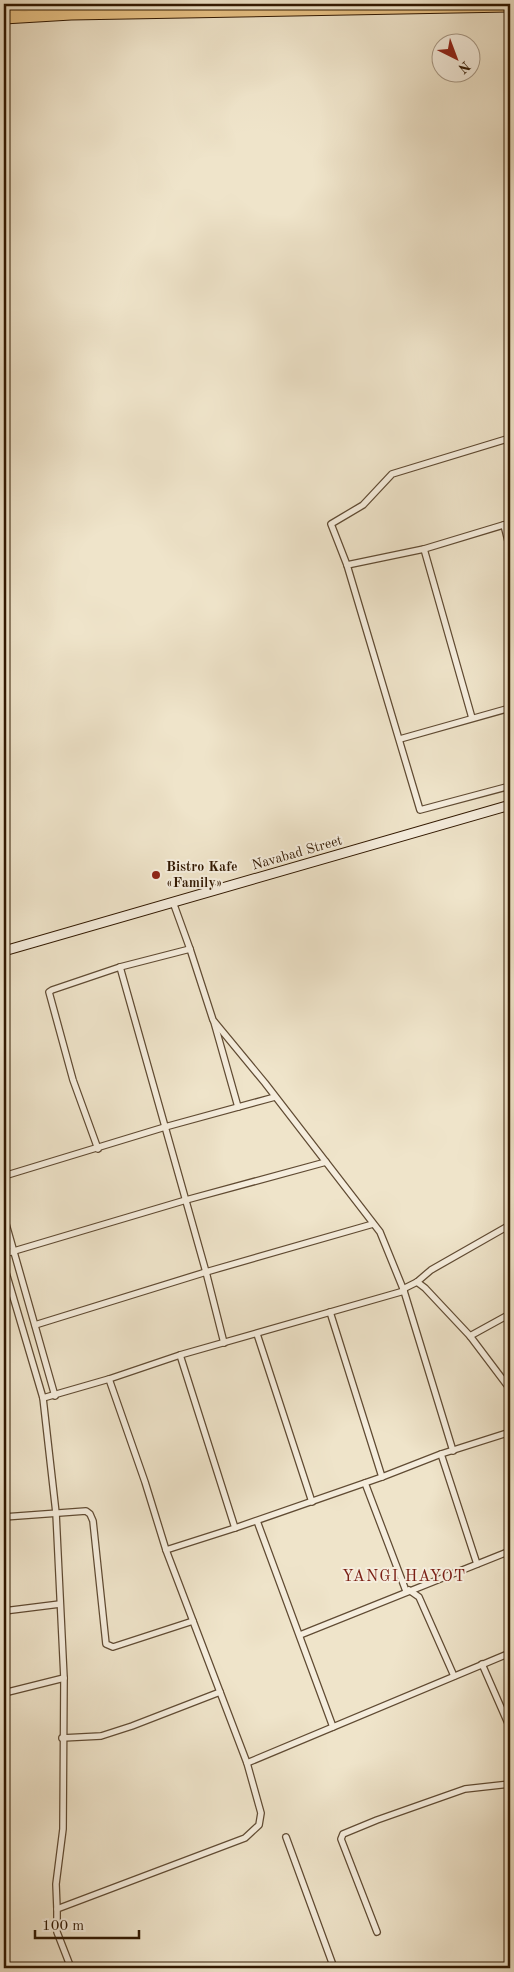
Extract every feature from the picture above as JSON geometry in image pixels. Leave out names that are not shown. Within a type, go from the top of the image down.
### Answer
[{"type":"highway","points":[[4,8],[94,4]]},
{"type":"highway","points":[[4,18],[81,14],[510,6]]},
{"type":"street","points":[[510,438],[392,474],[363,505],[331,524],[347,565],[420,810],[510,786]]},
{"type":"street","points":[[347,565],[424,549],[510,523]]},
{"type":"street","points":[[504,525],[510,549]]},
{"type":"street","points":[[424,549],[472,718]]},
{"type":"street","points":[[400,738],[510,708]]},
{"type":"street","name":"Navabad Street","points":[[4,951],[510,805]]},
{"type":"street","points":[[172,902],[190,949],[213,1020],[238,1107]]},
{"type":"street","points":[[98,1149],[74,1080],[50,992],[120,968],[190,949]]},
{"type":"street","points":[[120,968],[206,1272],[224,1343]]},
{"type":"street","points":[[213,1020],[380,1232],[403,1290],[453,1451]]},
{"type":"street","points":[[4,1176],[275,1097]]},
{"type":"street","points":[[4,1254],[186,1200],[326,1162]]},
{"type":"street","points":[[4,1217],[55,1396]]},
{"type":"street","points":[[35,1325],[206,1272],[373,1224]]},
{"type":"street","points":[[43,1398],[109,1380],[180,1355],[403,1290],[417,1282],[431,1270],[510,1225]]},
{"type":"street","points":[[4,1266],[43,1398],[56,1513],[64,1678],[62,1738],[63,1829],[56,1884],[57,1932],[71,1968]]},
{"type":"street","points":[[417,1282],[425,1288],[470,1336],[510,1390]]},
{"type":"street","points":[[330,1312],[382,1477]]},
{"type":"street","points":[[470,1336],[510,1314]]},
{"type":"street","points":[[257,1334],[312,1502]]},
{"type":"street","points":[[180,1355],[235,1528]]},
{"type":"street","points":[[58,1909],[244,1838],[259,1825],[261,1813],[247,1763],[166,1550],[145,1482],[109,1380]]},
{"type":"street","points":[[166,1550],[312,1502],[441,1454],[510,1432]]},
{"type":"street","points":[[441,1454],[477,1564]]},
{"type":"street","points":[[365,1483],[408,1591],[419,1597],[454,1676]]},
{"type":"street","points":[[4,1517],[86,1511],[90,1514],[93,1521],[106,1644],[113,1647],[193,1621]]},
{"type":"street","points":[[257,1520],[333,1727]]},
{"type":"street","points":[[300,1634],[510,1551]]},
{"type":"street","points":[[4,1611],[60,1604]]},
{"type":"street","points":[[247,1763],[510,1653]]},
{"type":"street","points":[[482,1664],[510,1728]]},
{"type":"street","points":[[4,1693],[64,1678]]},
{"type":"street","points":[[62,1738],[101,1736],[220,1692]]},
{"type":"street","points":[[377,1932],[341,1839],[343,1834],[457,1792],[510,1784]]},
{"type":"street","points":[[286,1837],[334,1968]]},
{"type":"place","name":"Bistro Kafe «Family»","points":[[156,875]]},
{"type":"district","name":"YANGI HAYOT","points":[[404,1577]]}]
